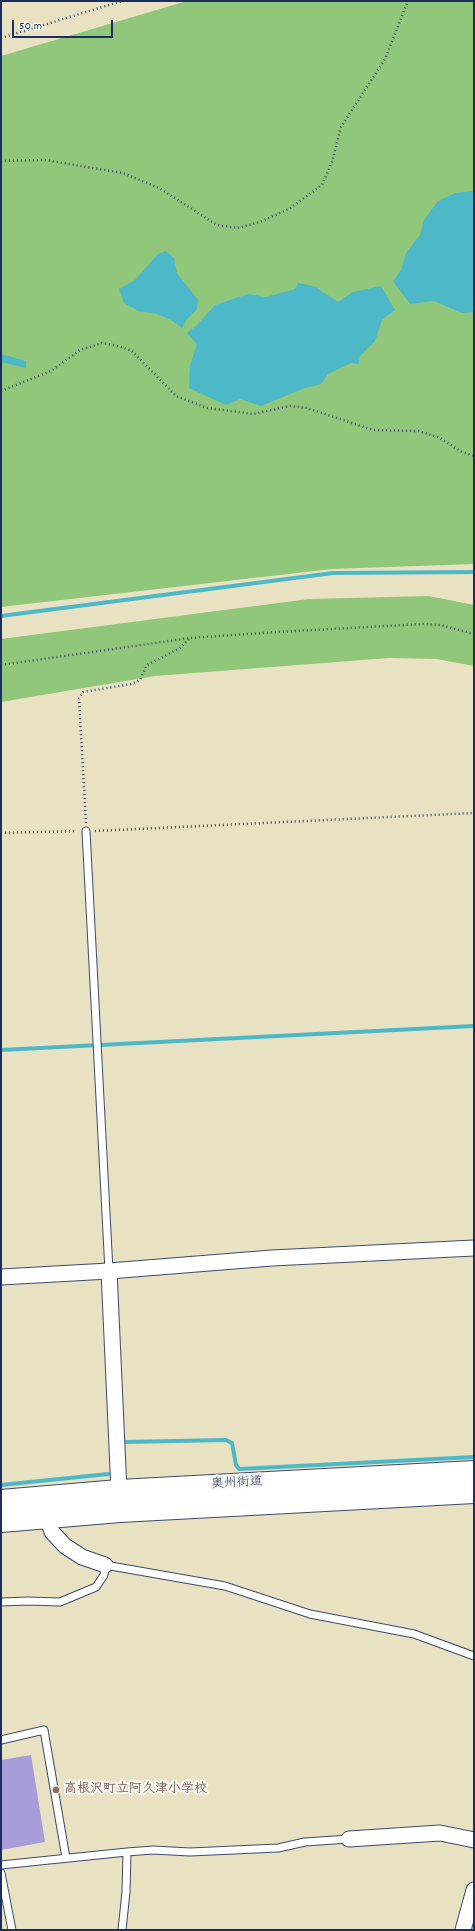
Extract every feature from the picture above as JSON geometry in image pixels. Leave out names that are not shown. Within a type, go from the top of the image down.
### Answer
[{"type":"highway","name":"奥州街道","points":[[1,1501],[119,1491],[474,1472]]},
{"type":"highway","name":"奥州街道","points":[[1,1521],[120,1511],[474,1492]]},
{"type":"street","points":[[1,1277],[109,1271],[272,1258],[474,1248]]},
{"type":"street","points":[[109,1271],[119,1491]]},
{"type":"street","points":[[47,1517],[52,1532],[65,1546],[82,1557],[105,1565]]},
{"type":"street","points":[[349,1839],[440,1833],[474,1840]]},
{"type":"street","points":[[463,1930],[474,1890]]},
{"type":"lane","points":[[86,831],[109,1271]]},
{"type":"lane","points":[[1,1602],[60,1602],[96,1587],[104,1575],[105,1565],[225,1586],[310,1614],[414,1634],[474,1656]]},
{"type":"lane","points":[[1,1740],[44,1730],[66,1858]]},
{"type":"lane","points":[[1,1865],[153,1850],[190,1852],[278,1848],[305,1842],[349,1839]]},
{"type":"lane","points":[[122,1930],[126,1892],[127,1852]]},
{"type":"lane","points":[[1,1873],[12,1930]]},
{"type":"path","points":[[1,38],[122,1]]},
{"type":"path","points":[[1,161],[44,160],[123,173],[159,188],[217,225],[238,228],[260,222],[289,209],[322,185],[332,162],[342,127],[385,59],[408,1]]},
{"type":"path","points":[[1,391],[51,371],[80,350],[102,343],[118,346],[132,351],[176,396],[206,408],[253,414],[290,406],[307,408],[373,430],[418,431],[438,437],[462,452],[474,456]]},
{"type":"path","points":[[1,665],[190,638],[422,624],[448,626],[474,634]]},
{"type":"path","points":[[86,831],[79,699],[83,692],[130,684],[140,680],[147,665],[180,648],[190,638]]},
{"type":"path","points":[[1,833],[86,831],[474,813]]},
{"type":"green space","points":[[187,1],[474,1],[474,564],[332,569],[1,607],[1,56]]},
{"type":"green space","points":[[429,596],[474,605],[474,666],[437,659],[389,658],[155,676],[1,702],[1,639],[309,599]]},
{"type":"water","points":[[474,191],[474,312],[462,313],[434,301],[410,304],[393,281],[401,270],[406,253],[420,235],[424,220],[438,201],[455,193]]},
{"type":"water","points":[[166,251],[174,258],[177,273],[198,300],[197,309],[187,319],[182,328],[171,320],[157,314],[138,311],[124,303],[119,289],[135,280],[158,254]]},
{"type":"water","points":[[298,283],[316,287],[338,302],[353,292],[381,286],[395,310],[382,320],[375,341],[360,356],[359,364],[351,363],[328,374],[321,384],[302,389],[261,406],[240,399],[226,405],[189,388],[190,366],[197,344],[187,333],[197,325],[215,305],[248,294],[266,297],[295,289]]},
{"type":"water","points":[[1,354],[26,361],[26,368],[1,362]]},
{"type":"building","points":[[31,1755],[45,1842],[1,1850],[1,1760]]},
{"type":"waterway","points":[[1,616],[333,573],[474,572]]},
{"type":"waterway","points":[[1,1050],[474,1026]]},
{"type":"waterway","points":[[124,1442],[226,1440],[232,1443],[236,1465],[239,1469],[474,1457]]},
{"type":"waterway","points":[[1,1485],[108,1474]]},
{"type":"place","name":"高根沢町立阿久津小学校","points":[[56,1790]]}]
